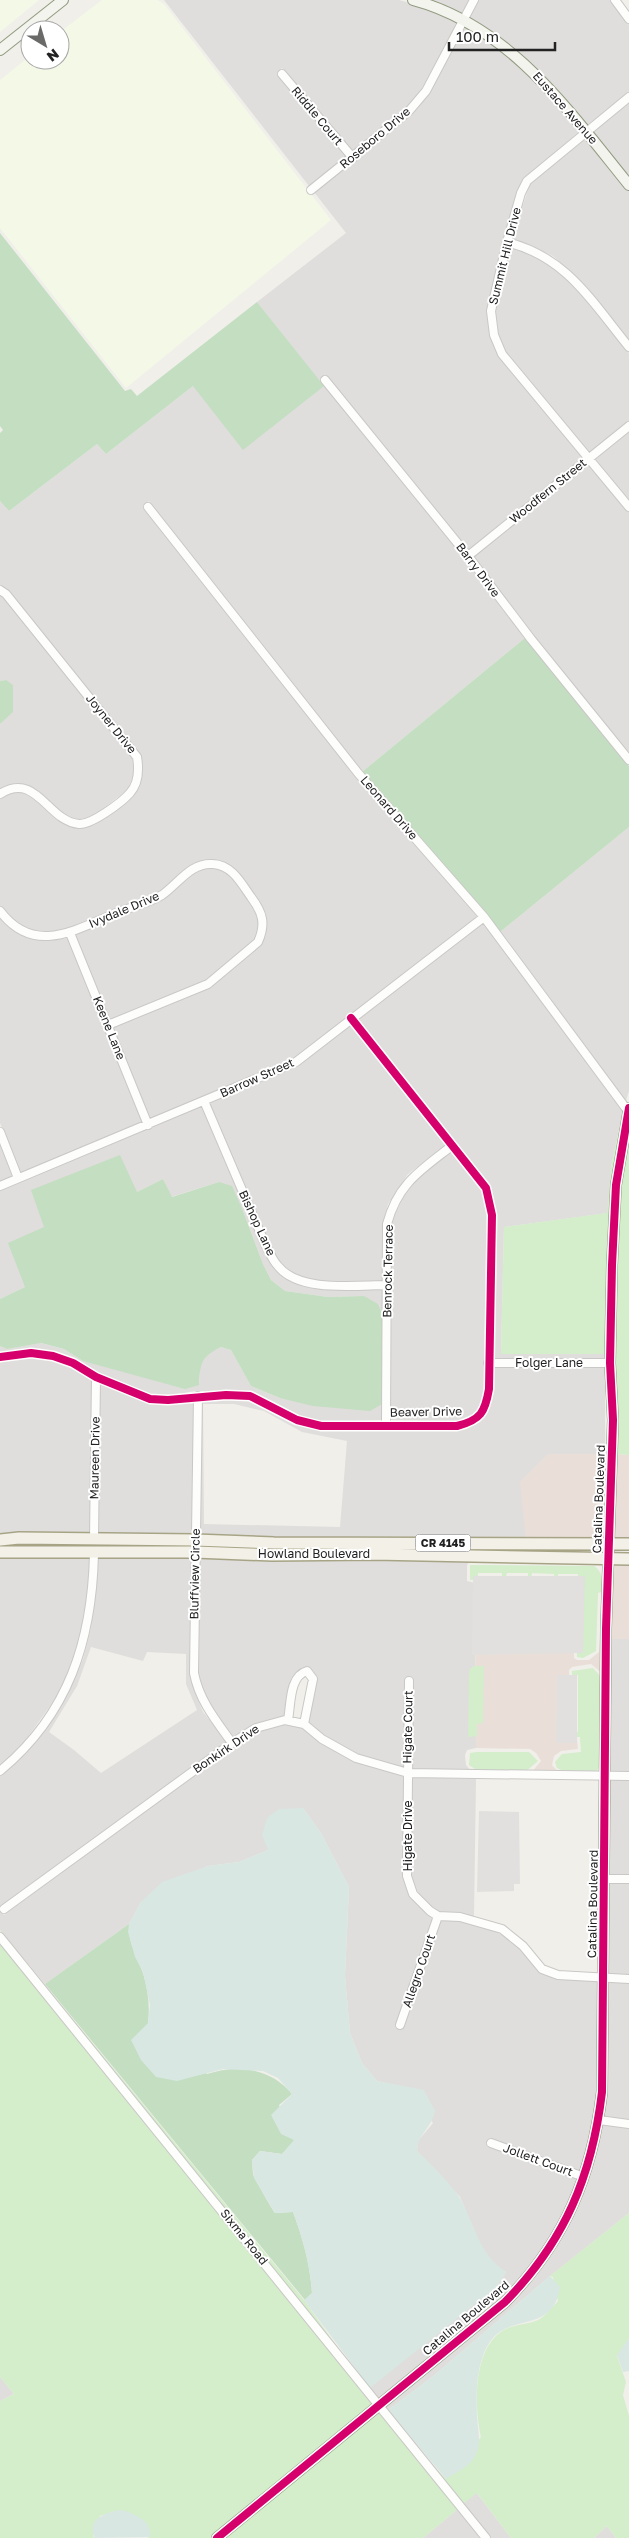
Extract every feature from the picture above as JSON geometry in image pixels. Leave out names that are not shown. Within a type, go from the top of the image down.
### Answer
[{"type":"main road","name":"Howland Boulevard","points":[[0,1540],[94,1539],[274,1543],[629,1544]]},
{"type":"main road","name":"Howland Boulevard","points":[[0,1552],[94,1554],[195,1552],[272,1555],[374,1554],[629,1559]]},
{"type":"street","points":[[0,50],[63,0]]},
{"type":"street","name":"Eustace Avenue","points":[[413,0],[464,20],[526,64],[556,95],[629,185]]},
{"type":"street","name":"Roseboro Drive","points":[[311,190],[409,111],[426,91],[474,0]]},
{"type":"street","points":[[615,0],[629,19]]},
{"type":"street","name":"Riddle Court","points":[[282,74],[353,158]]},
{"type":"street","name":"Summit Hill Drive","points":[[629,97],[527,181],[521,193],[506,242],[491,311],[494,335],[502,354],[629,507]]},
{"type":"street","points":[[506,242],[524,247],[551,260],[571,276],[629,347]]},
{"type":"street","name":"Barry Drive","points":[[325,380],[468,556],[530,639],[629,760]]},
{"type":"street","name":"Woodfern Street","points":[[468,556],[629,426]]},
{"type":"street","name":"Leonard Drive","points":[[148,507],[358,773],[484,917],[628,1110]]},
{"type":"street","name":"Joyner Drive","points":[[0,590],[6,594],[138,757],[139,768],[138,777],[130,793],[93,821],[80,824],[60,816],[36,794],[25,788],[15,787],[0,794]]},
{"type":"street","name":"Ivydale Drive","points":[[0,912],[19,929],[34,936],[48,937],[70,933],[162,894],[192,869],[202,864],[213,864],[234,873],[262,914],[263,924],[258,942],[208,984],[108,1025]]},
{"type":"street","name":"Barrow Street","points":[[0,1186],[296,1062],[484,917]]},
{"type":"street","name":"Keene Lane","points":[[70,933],[148,1124]]},
{"type":"street","name":"Beaver Drive","points":[[0,1357],[31,1353],[54,1356],[73,1363],[96,1377],[150,1398],[168,1400],[198,1396],[250,1396],[297,1420],[321,1426],[386,1424],[457,1426],[469,1422],[485,1408],[489,1389],[492,1215],[486,1188],[351,1018]]},
{"type":"street","name":"Bishop Lane","points":[[204,1101],[266,1246],[278,1267],[291,1277],[314,1285],[388,1285]]},
{"type":"street","name":"Catalina Boulevard","points":[[217,2538],[505,2302],[526,2282],[560,2234],[584,2177],[599,2120],[602,2092],[608,1558],[613,1420],[610,1363],[616,1185],[628,1110]]},
{"type":"street","points":[[0,1132],[18,1178]]},
{"type":"street","name":"Benrock Terrace","points":[[386,1424],[387,1224],[392,1207],[411,1177],[453,1145]]},
{"type":"street","name":"Folger Lane","points":[[488,1363],[610,1363]]},
{"type":"street","name":"Maureen Drive","points":[[94,1539],[96,1377]]},
{"type":"street","name":"Bluffview Circle","points":[[198,1396],[194,1673],[196,1687],[208,1710],[232,1742]]},
{"type":"street","points":[[0,1771],[28,1744],[48,1720],[63,1694],[79,1657],[88,1626],[94,1554]]},
{"type":"street","points":[[288,1720],[294,1682],[300,1674],[307,1671],[314,1679],[304,1724]]},
{"type":"street","name":"Higate Court","points":[[408,1773],[409,1681]]},
{"type":"street","name":"Bonkirk Drive","points":[[4,1909],[232,1742],[266,1724],[288,1720],[304,1724],[322,1739],[356,1758],[408,1773],[629,1776]]},
{"type":"street","name":"Higate Drive","points":[[408,1773],[409,1885],[422,1905],[438,1916]]},
{"type":"street","points":[[605,1879],[629,1878]]},
{"type":"street","points":[[438,1916],[460,1917],[502,1929],[523,1946],[542,1969],[558,1975],[629,1979]]},
{"type":"street","name":"Allegro Court","points":[[400,2026],[438,1916]]},
{"type":"street","name":"Sixma Road","points":[[0,1937],[486,2538]]},
{"type":"street","points":[[599,2120],[629,2124]]},
{"type":"street","name":"Jollett Court","points":[[491,2143],[584,2177]]},
{"type":"shaded area","points":[[0,0],[39,0],[0,32]]},
{"type":"shaded area","points":[[102,0],[157,0],[164,4],[331,220],[126,388],[0,228],[0,80],[20,64],[20,70],[70,70],[70,24]]},
{"type":"shaded area","points":[[164,0],[399,0],[424,7],[458,22],[422,88],[407,108],[353,152],[282,68],[277,73],[347,157],[309,186]]},
{"type":"shaded area","points":[[427,0],[470,0],[462,15]]},
{"type":"shaded area","points":[[479,0],[611,0],[629,25],[629,92],[586,126],[528,62],[469,19]]},
{"type":"shaded area","points":[[466,26],[523,67],[581,130],[524,179],[503,238],[487,310],[490,335],[500,356],[584,457],[468,550],[325,375],[320,379],[465,558],[525,638],[362,772],[149,501],[143,506],[356,775],[478,917],[294,1059],[150,1119],[112,1027],[210,987],[261,945],[266,934],[266,914],[236,870],[212,859],[200,861],[190,866],[160,891],[60,932],[34,932],[20,926],[0,906],[0,799],[16,791],[25,792],[34,797],[58,819],[81,828],[94,825],[133,796],[141,779],[143,768],[140,755],[9,591],[0,586],[0,501],[9,511],[97,444],[106,454],[193,386],[324,387],[257,302],[346,233],[314,192],[413,114],[429,93]]},
{"type":"shaded area","points":[[629,102],[629,179],[591,132]]},
{"type":"shaded area","points":[[586,137],[629,190],[629,341],[573,274],[553,256],[525,243],[511,240],[530,184]]},
{"type":"shaded area","points":[[509,247],[523,250],[550,263],[569,279],[629,353],[629,421],[589,452],[506,352],[497,334],[495,312]]},
{"type":"shaded area","points":[[629,431],[629,501],[594,459]]},
{"type":"shaded area","points":[[589,463],[629,512],[629,752],[533,637],[473,557]]},
{"type":"shaded area","points":[[0,594],[134,758],[134,775],[127,790],[91,818],[79,820],[62,813],[38,791],[27,785],[15,783],[0,789],[0,724],[13,711],[6,680],[0,681]]},
{"type":"shaded area","points":[[629,827],[629,1091],[626,1101],[500,932]]},
{"type":"shaded area","points":[[213,867],[231,875],[256,910],[259,923],[255,940],[206,980],[109,1020],[74,935],[165,898],[194,873],[203,868]]},
{"type":"shaded area","points":[[0,917],[18,933],[34,939],[49,941],[68,938],[143,1122],[20,1173],[0,1123]]},
{"type":"shaded area","points":[[483,923],[623,1111],[611,1167],[608,1213],[504,1227],[501,1354],[606,1354],[605,1359],[492,1359],[489,1186],[356,1019]]},
{"type":"shaded area","points":[[351,1024],[447,1144],[408,1174],[388,1204],[383,1224],[384,1281],[313,1281],[292,1274],[281,1265],[269,1245],[209,1104],[298,1065]]},
{"type":"shaded area","points":[[202,1106],[263,1248],[276,1270],[289,1280],[305,1287],[384,1289],[384,1319],[364,1296],[328,1297],[285,1291],[271,1280],[243,1211],[219,1182],[171,1197],[163,1179],[137,1192],[44,1227],[25,1287],[0,1299],[0,1190]]},
{"type":"shaded area","points":[[0,1143],[13,1176],[0,1181]]},
{"type":"shaded area","points":[[453,1150],[482,1189],[488,1214],[484,1360],[486,1388],[482,1406],[467,1419],[456,1422],[389,1420],[392,1288],[391,1225],[395,1209],[405,1190],[414,1180]]},
{"type":"shaded area","points":[[383,1338],[382,1420],[321,1422],[298,1416],[250,1393],[195,1391],[167,1396],[150,1395],[131,1389],[75,1360],[54,1352],[30,1349],[0,1353],[0,1346],[7,1349],[40,1343],[64,1349],[83,1361],[199,1385],[200,1367],[208,1353],[221,1347],[231,1350],[251,1386],[280,1398],[382,1404]]},
{"type":"shaded area","points":[[31,1357],[53,1360],[72,1367],[92,1379],[90,1535],[0,1536],[0,1362]]},
{"type":"shaded area","points":[[492,1367],[605,1367],[605,1454],[548,1455],[526,1539],[274,1539],[199,1536],[202,1399],[249,1400],[296,1424],[320,1430],[457,1429],[472,1426],[488,1411],[493,1390]],"holes":[[[203,1404],[234,1404],[264,1411],[302,1432],[347,1441],[340,1527],[204,1524]]]},
{"type":"shaded area","points":[[99,1383],[150,1403],[194,1400],[192,1536],[98,1535]]},
{"type":"shaded area","points":[[548,1454],[608,1454],[605,1539],[526,1539],[520,1482]]},
{"type":"shaded area","points":[[615,1454],[629,1455],[629,1540],[613,1540]]},
{"type":"shaded area","points":[[19,1542],[191,1544],[191,1548],[0,1548],[0,1544]]},
{"type":"shaded area","points":[[0,1556],[90,1558],[89,1582],[84,1625],[75,1656],[60,1692],[25,1741],[0,1766]]},
{"type":"shaded area","points":[[191,1556],[191,1672],[193,1687],[203,1712],[227,1741],[0,1907],[0,1776],[31,1747],[66,1697],[83,1659],[91,1628],[97,1558]],"holes":[[[91,1647],[143,1661],[147,1652],[186,1654],[186,1684],[197,1710],[101,1773],[49,1732],[77,1686]]]},
{"type":"shaded area","points":[[199,1556],[529,1561],[469,1562],[467,1565],[467,1581],[475,1583],[476,1748],[467,1750],[465,1755],[466,1765],[471,1771],[412,1770],[413,1678],[406,1677],[404,1768],[358,1754],[324,1735],[309,1722],[317,1680],[313,1671],[306,1667],[297,1671],[291,1679],[285,1716],[255,1724],[233,1737],[209,1708],[200,1686],[198,1673]]},
{"type":"shaded area","points":[[612,1562],[629,1562],[629,1639],[610,1639]]},
{"type":"shaded area","points":[[473,1576],[585,1576],[583,1653],[472,1655]]},
{"type":"shaded area","points":[[475,1583],[574,1652],[574,1658],[577,1660],[589,1660],[599,1652],[603,1595],[602,1673],[591,1664],[572,1667],[569,1670],[571,1740],[577,1740],[578,1749],[561,1751],[554,1756],[552,1765],[559,1773],[531,1773],[541,1761],[536,1753],[530,1749],[476,1748]]},
{"type":"shaded area","points":[[610,1639],[629,1639],[629,1772],[609,1772]]},
{"type":"shaded area","points":[[557,1675],[577,1675],[577,1743],[556,1743]]},
{"type":"shaded area","points":[[286,1724],[303,1727],[321,1742],[356,1762],[404,1776],[405,1885],[420,1907],[433,1918],[395,2027],[402,2030],[440,1920],[460,1921],[493,1930],[512,1941],[542,1973],[558,1979],[600,1982],[599,2091],[596,2115],[582,2172],[489,2138],[487,2145],[579,2179],[568,2209],[537,2261],[503,2299],[379,2399],[370,2388],[378,2379],[496,2287],[506,2272],[494,2264],[482,2248],[460,2197],[417,2151],[418,2141],[433,2123],[410,2088],[377,2081],[362,2063],[350,2033],[345,1976],[349,1887],[321,1833],[303,1808],[268,1850],[239,1862],[208,1866],[141,1902],[129,1924],[45,1984],[0,1930],[0,1910],[4,1915],[235,1745],[258,1731]]},
{"type":"shaded area","points":[[412,1777],[476,1779],[474,1917],[438,1912],[425,1902],[412,1884]]},
{"type":"shaded area","points":[[609,1780],[629,1780],[629,1875],[609,1875]]},
{"type":"shaded area","points":[[303,1808],[321,1833],[349,1887],[345,1976],[350,2033],[362,2063],[377,2081],[424,2090],[435,2111],[431,2122],[420,2140],[417,2151],[458,2195],[484,2248],[497,2265],[506,2272],[496,2287],[370,2388],[304,2300],[312,2293],[310,2272],[306,2252],[293,2212],[275,2213],[254,2178],[252,2160],[260,2151],[282,2154],[294,2140],[281,2134],[271,2115],[292,2094],[278,2078],[263,2071],[223,2069],[177,2081],[156,2077],[141,2060],[131,2040],[148,2023],[150,2005],[143,1972],[135,1957],[128,1932],[129,1924],[141,1902],[162,1882],[208,1866],[239,1862],[268,1850],[262,1835],[267,1818],[279,1809]]},
{"type":"shaded area","points":[[479,1811],[519,1812],[520,1884],[514,1884],[514,1891],[477,1892]]},
{"type":"shaded area","points":[[609,1882],[629,1882],[629,1975],[607,1974]]},
{"type":"shaded area","points":[[607,1982],[629,1983],[629,2120],[603,2117]]},
{"type":"shaded area","points":[[602,2124],[629,2128],[629,2213],[550,2276],[431,2378],[388,2410],[385,2406],[508,2305],[543,2266],[575,2212],[587,2182]]},
{"type":"shaded area","points":[[550,2276],[560,2287],[556,2301],[550,2311],[532,2321],[511,2326],[501,2331],[492,2339],[487,2347],[480,2366],[477,2387],[478,2450],[469,2464],[446,2479],[388,2410],[431,2378]]},
{"type":"shaded area","points":[[629,2338],[629,2371],[623,2372],[617,2355]]},
{"type":"shaded area","points":[[0,2377],[14,2394],[0,2401]]},
{"type":"shaded area","points":[[476,2492],[511,2538],[490,2538],[463,2504]]},
{"type":"shaded area","points":[[458,2509],[481,2538],[423,2538]]},
{"type":"shaded area","points":[[122,2510],[142,2519],[148,2526],[150,2537],[95,2538],[93,2526],[95,2521],[110,2512]]},
{"type":"shaded area","points":[[607,2526],[616,2538],[594,2538]]},
{"type":"green space","points":[[0,233],[125,391],[131,389],[137,396],[257,302],[324,386],[243,450],[193,386],[106,454],[97,444],[9,511],[0,501],[0,433],[3,430],[0,426]]},
{"type":"green space","points":[[525,638],[629,766],[629,827],[500,932],[362,772]]},
{"type":"green space","points":[[6,680],[13,685],[13,712],[0,724],[0,681]]},
{"type":"green space","points":[[623,1111],[605,1354],[501,1354],[504,1227],[607,1213],[611,1167]]},
{"type":"green space","points":[[629,1129],[629,1455],[615,1454],[614,1367],[619,1186]]},
{"type":"green space","points":[[120,1155],[137,1192],[163,1179],[172,1197],[219,1182],[232,1186],[271,1280],[285,1291],[328,1297],[364,1296],[378,1304],[384,1319],[382,1404],[370,1411],[313,1406],[280,1398],[251,1386],[231,1350],[221,1347],[209,1354],[203,1362],[199,1385],[185,1389],[83,1361],[64,1349],[41,1343],[7,1349],[0,1346],[0,1299],[25,1287],[8,1243],[44,1227],[31,1190]]},
{"type":"green space","points":[[470,1565],[594,1566],[597,1568],[601,1574],[602,1581],[601,1592],[598,1593],[596,1651],[583,1658],[577,1657],[578,1574],[558,1574],[558,1579],[555,1579],[554,1574],[532,1573],[531,1579],[528,1579],[528,1573],[507,1573],[505,1579],[502,1578],[502,1573],[478,1573],[478,1579],[470,1580]]},
{"type":"green space","points":[[474,1666],[484,1666],[483,1723],[477,1724],[477,1736],[468,1737],[469,1675],[470,1669]]},
{"type":"green space","points":[[593,1668],[601,1677],[601,1764],[597,1771],[582,1773],[566,1771],[557,1768],[555,1762],[562,1754],[581,1752],[580,1737],[572,1737],[572,1734],[578,1732],[578,1675],[572,1675],[572,1671]]},
{"type":"green space","points":[[529,1752],[538,1761],[525,1772],[478,1771],[469,1765],[470,1753]]},
{"type":"green space","points":[[129,1924],[131,1943],[146,1985],[149,2004],[148,2023],[207,2074],[230,2069],[253,2070],[274,2078],[292,2094],[279,2105],[294,2141],[282,2154],[260,2151],[252,2160],[254,2177],[275,2213],[293,2212],[306,2252],[310,2272],[312,2293],[305,2300],[45,1984]]},
{"type":"green space","points":[[0,1931],[304,2300],[341,2352]]},
{"type":"green space","points":[[0,1942],[374,2404],[211,2538],[149,2538],[115,2511],[100,2516],[93,2536],[95,2538],[0,2538],[0,2401],[14,2394],[0,2377]]},
{"type":"green space","points":[[629,2213],[629,2338],[617,2356],[626,2382],[623,2395],[629,2416],[629,2538],[616,2538],[607,2526],[594,2538],[511,2538],[477,2493],[463,2504],[425,2457],[446,2479],[481,2437],[477,2409],[478,2376],[488,2347],[496,2336],[508,2328],[541,2319],[558,2301],[553,2277],[550,2276]]},
{"type":"green space","points":[[379,2410],[458,2509],[423,2538],[224,2538]]},
{"type":"cycle path","points":[[0,1357],[31,1353],[53,1356],[73,1363],[96,1377],[150,1399],[168,1400],[226,1395],[250,1396],[297,1420],[321,1426],[457,1426],[477,1418],[486,1404],[489,1389],[492,1215],[486,1188],[351,1018]]},
{"type":"cycle path","points":[[217,2538],[505,2302],[526,2279],[559,2231],[583,2179],[591,2152],[602,2092],[606,1629],[613,1420],[610,1363],[612,1265],[616,1185],[629,1108]]}]
